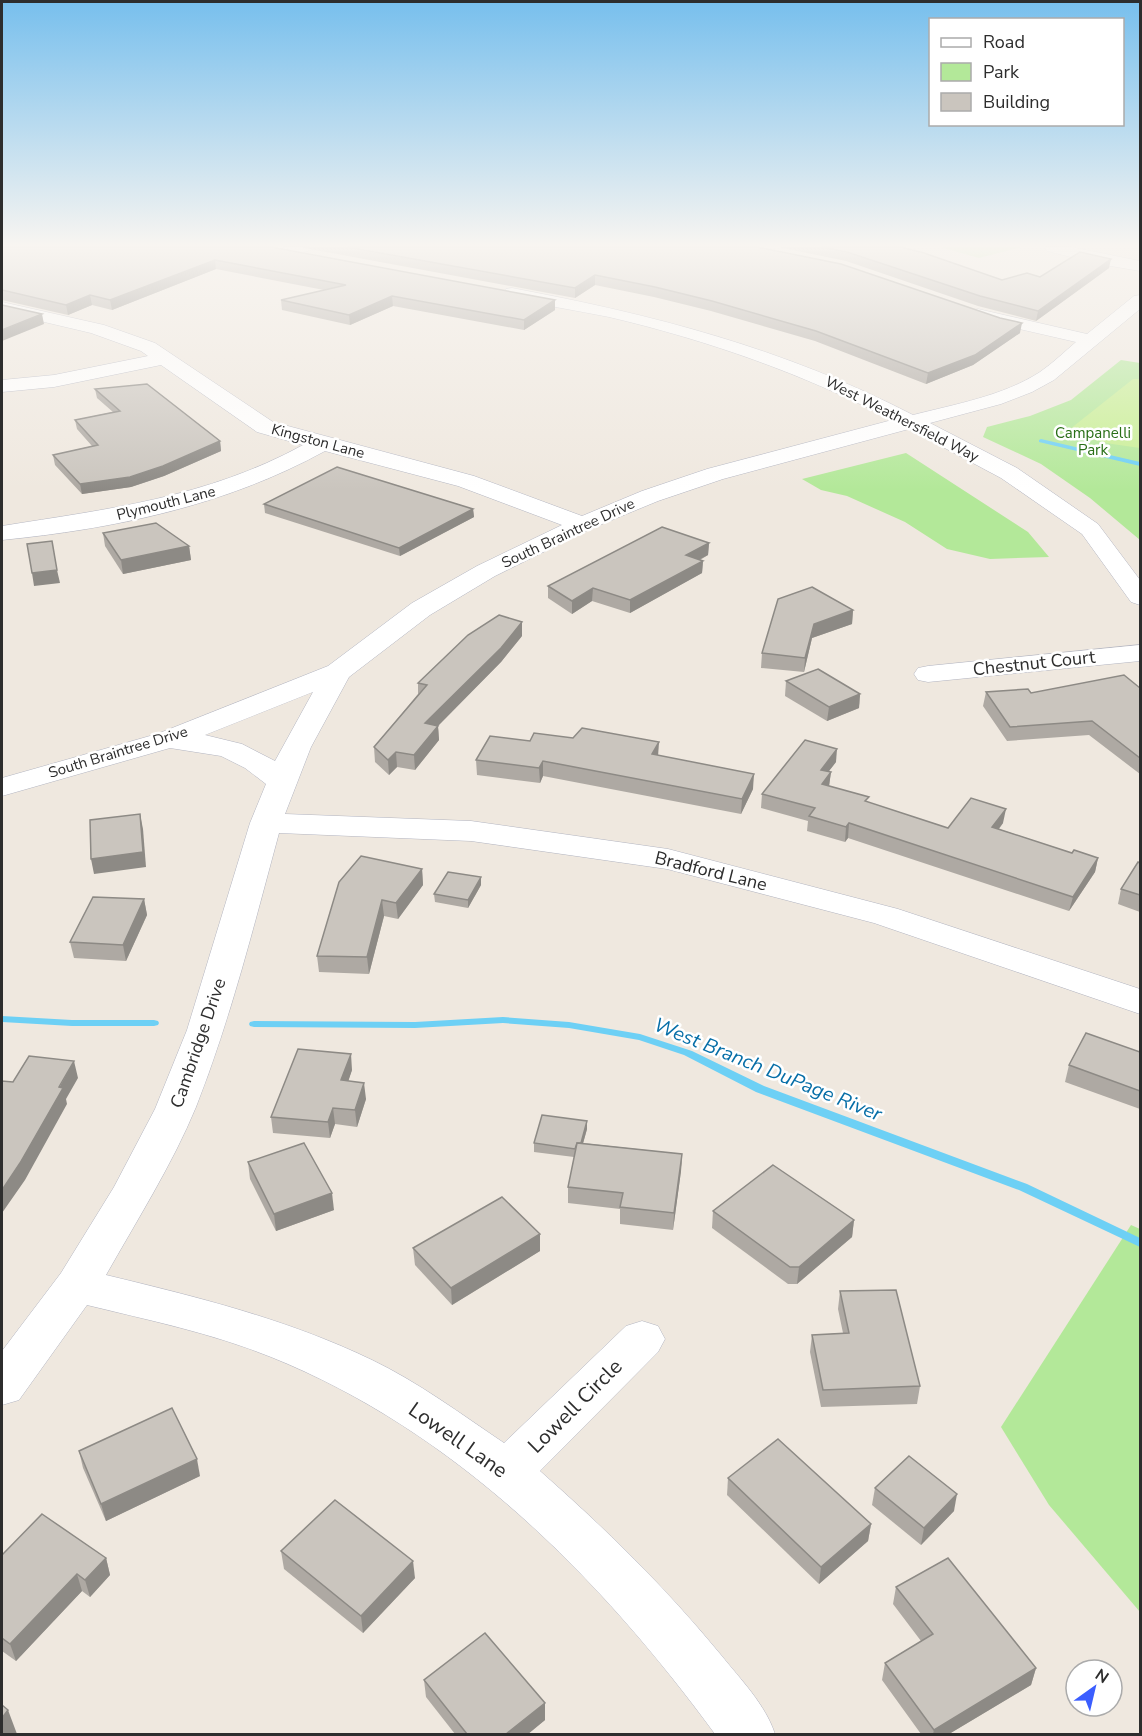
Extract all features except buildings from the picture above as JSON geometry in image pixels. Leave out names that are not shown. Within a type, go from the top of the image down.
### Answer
[{"type":"street","name":"Kingston Lane","points":[[88,328],[125,337],[166,358],[265,427],[466,481],[582,524]]},
{"type":"street","name":"West Weathersfield Way","points":[[671,328],[728,344],[826,380],[1009,473],[1090,529],[1140,597]]},
{"type":"street","points":[[1034,328],[1090,340]]},
{"type":"street","name":"South Braintree Drive","points":[[2,787],[167,740],[338,672],[421,609],[486,571],[582,524],[650,496],[715,474],[994,400],[1025,388],[1047,376],[1090,340],[1112,328]]},
{"type":"street","points":[[2,386],[63,379],[166,358]]},
{"type":"street","name":"Plymouth Lane","points":[[2,533],[140,512],[188,500],[265,473],[322,444]]},
{"type":"street","name":"Chestnut Court","points":[[928,674],[1140,653]]},
{"type":"street","name":"Cambridge Drive","points":[[2,1386],[77,1285],[132,1194],[175,1109],[206,1030],[266,823],[296,747],[338,672]]},
{"type":"street","points":[[167,740],[214,745],[241,753],[263,764],[282,782]]},
{"type":"street","name":"Bradford Lane","points":[[266,823],[471,831],[668,858],[885,916],[1140,1002]]},
{"type":"street","name":"Lowell Lane","points":[[77,1285],[214,1319],[286,1343],[357,1374],[426,1416],[507,1473],[573,1532],[658,1619],[734,1714],[747,1734]]},
{"type":"street","name":"Lowell Circle","points":[[507,1473],[642,1339]]},
{"type":"green space","name":"Campanelli Park","points":[[1121,360],[1140,363],[1140,540],[1090,498],[1041,464],[983,437],[987,427],[1030,416],[1071,400]]},
{"type":"green space","points":[[1133,379],[1140,379],[1140,448],[1065,433]]},
{"type":"green space","points":[[906,453],[1028,532],[1049,557],[990,559],[947,549],[905,522],[847,496],[821,490],[802,479]]},
{"type":"green space","points":[[1131,1225],[1140,1229],[1140,1612],[1049,1505],[1001,1427]]},
{"type":"waterway","points":[[1041,441],[1140,464]]},
{"type":"waterway","name":"West Branch DuPage River","points":[[2,1019],[72,1023],[154,1023]]},
{"type":"waterway","name":"West Branch DuPage River","points":[[254,1024],[415,1025],[503,1020],[569,1025],[640,1037],[688,1053],[760,1089],[1023,1187],[1140,1243]]}]
